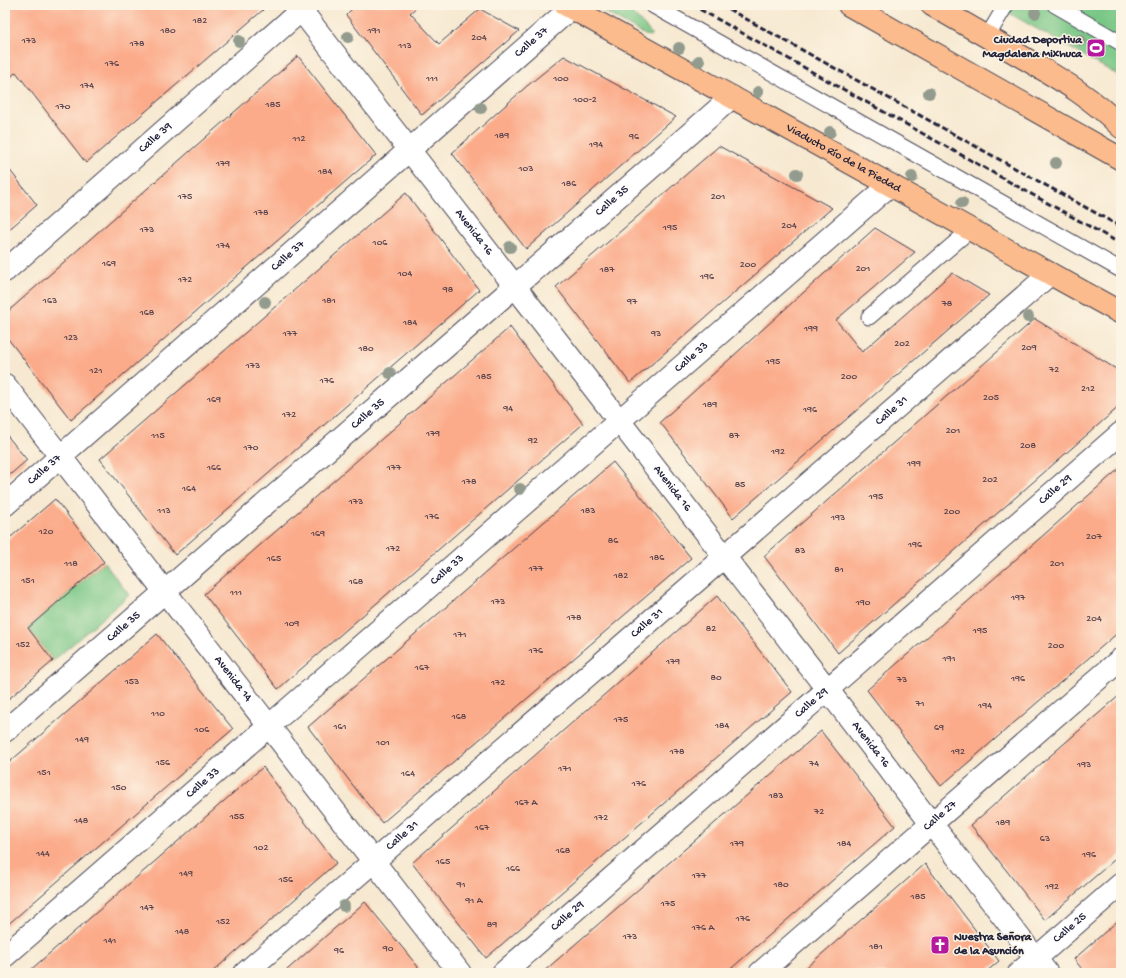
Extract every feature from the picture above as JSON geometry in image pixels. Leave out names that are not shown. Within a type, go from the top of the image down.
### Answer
[{"type":"main road","points":[[849,5],[1121,159]]},
{"type":"main road","points":[[932,5],[1075,89],[1097,105],[1121,126]]},
{"type":"main road","name":"Viaducto Río de la Piedad","points":[[569,7],[1121,313]]},
{"type":"street","name":"Avenida 16","points":[[301,7],[409,150],[1041,966]]},
{"type":"street","name":"Calle 39","points":[[5,271],[301,7]]},
{"type":"street","name":"Calle 37","points":[[5,505],[409,150],[569,7]]},
{"type":"street","name":"Calle 35","points":[[5,731],[732,97]]},
{"type":"street","name":"Calle 33","points":[[5,956],[890,185]]},
{"type":"street","name":"Calle 31","points":[[245,973],[1050,274]]},
{"type":"street","name":"Avenida 14","points":[[5,385],[460,973]]},
{"type":"street","name":"Calle 29","points":[[503,973],[1121,433]]},
{"type":"street","name":"Calle 27","points":[[760,973],[1121,659]]},
{"type":"street","name":"Calle 25","points":[[1019,973],[1041,966],[1121,884]]},
{"type":"lane","points":[[652,5],[1121,270]]},
{"type":"lane","points":[[988,37],[1006,5]]},
{"type":"lane","points":[[1055,5],[1121,43]]},
{"type":"lane","points":[[869,317],[970,230]]},
{"type":"green space","points":[[593,5],[627,5],[633,14],[651,33],[651,35],[645,35]]},
{"type":"green space","name":"Ciudad Deportiva Magdalena Mixhuca","points":[[995,5],[1121,5],[1121,77]]},
{"type":"green space","points":[[104,562],[129,595],[53,661],[28,628]]},
{"type":"building","points":[[5,5],[259,5],[263,10],[86,163],[16,72],[5,82]]},
{"type":"building","points":[[356,5],[419,5],[410,13],[439,44],[480,9],[519,31],[422,115],[346,15]]},
{"type":"building","points":[[298,56],[376,155],[71,420],[5,335],[5,314]]},
{"type":"building","points":[[564,56],[676,117],[526,249],[452,153],[527,86]]},
{"type":"building","points":[[719,146],[832,208],[630,383],[556,287]]},
{"type":"building","points":[[5,164],[37,205],[5,233]]},
{"type":"building","points":[[406,193],[479,290],[175,555],[100,459]]},
{"type":"building","points":[[875,228],[915,252],[836,320],[862,352],[952,273],[989,295],[733,518],[660,422]]},
{"type":"building","points":[[1035,319],[1121,372],[1121,405],[838,653],[764,556]]},
{"type":"building","points":[[510,327],[583,424],[278,689],[204,594]]},
{"type":"building","points":[[5,433],[27,460],[5,479]]},
{"type":"building","points":[[613,462],[691,558],[382,823],[308,727]]},
{"type":"building","points":[[1121,467],[1121,630],[941,786],[867,690]]},
{"type":"building","points":[[55,499],[104,562],[28,628],[53,661],[5,702],[5,542]]},
{"type":"building","points":[[717,596],[792,692],[486,958],[412,863]]},
{"type":"building","points":[[157,634],[233,729],[5,927],[5,766]]},
{"type":"building","points":[[1121,694],[1121,854],[1045,920],[971,825]]},
{"type":"building","points":[[821,731],[895,826],[726,973],[542,973]]},
{"type":"building","points":[[263,767],[336,863],[211,973],[27,973]]},
{"type":"building","points":[[925,864],[999,961],[985,973],[800,973]]},
{"type":"building","points":[[365,902],[423,973],[284,973],[288,969]]},
{"type":"building","points":[[1121,918],[1121,973],[1085,973],[1074,959]]},
{"type":"railway","points":[[692,5],[1121,244]]},
{"type":"railway","points":[[721,5],[1121,227]]},
{"type":"place","name":"Ciudad Deportiva Magdalena Mixhuca","points":[[1096,48]]},
{"type":"place","name":"Nuestra Señora de la Asunción","points":[[940,945]]}]
